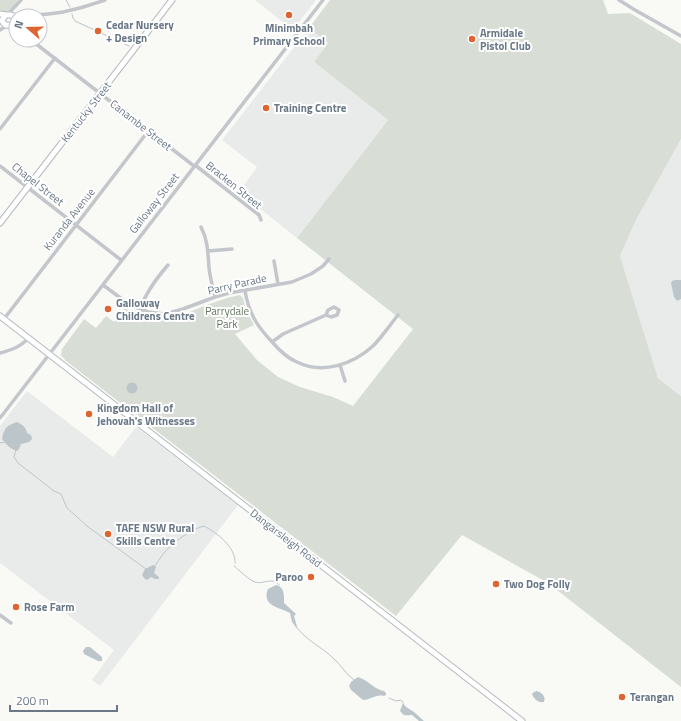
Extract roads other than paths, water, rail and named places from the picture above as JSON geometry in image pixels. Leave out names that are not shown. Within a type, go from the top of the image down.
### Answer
[{"type":"street","points":[[48,14],[84,7],[105,0]]},
{"type":"street","name":"Kentucky Street","points":[[0,223],[172,0]]},
{"type":"street","name":"Galloway Street","points":[[0,418],[323,0]]},
{"type":"street","points":[[619,0],[681,36]]},
{"type":"street","name":"Canambe Street","points":[[42,48],[194,166]]},
{"type":"street","points":[[0,129],[55,58]]},
{"type":"street","name":"Kuranda Avenue","points":[[2,317],[76,225],[148,130]]},
{"type":"street","name":"Chapel Street","points":[[0,166],[122,260]]},
{"type":"street","name":"Bracken Street","points":[[194,166],[259,215],[261,220]]},
{"type":"street","points":[[201,227],[205,235],[209,270],[215,297]]},
{"type":"street","points":[[208,252],[232,249]]},
{"type":"street","name":"Parry Parade","points":[[103,285],[130,305],[148,312],[165,314],[215,297],[292,282],[317,270],[330,259]]},
{"type":"street","points":[[274,261],[278,284]]},
{"type":"street","points":[[140,309],[150,286],[168,265]]},
{"type":"street","points":[[245,291],[250,310],[255,322],[262,332],[290,359],[304,365],[319,367],[340,365],[362,354],[374,345],[398,315]]},
{"type":"street","points":[[272,342],[283,334],[326,315]]},
{"type":"street","name":"Dangarsleigh Road","points":[[2,317],[522,721]]},
{"type":"street","points":[[0,353],[18,347],[28,338]]},
{"type":"street","points":[[340,365],[345,381]]},
{"type":"street","points":[[0,615],[11,623]]},
{"type":"waterway","points":[[66,0],[70,7]]},
{"type":"waterway","points":[[72,14],[75,21],[129,46]]},
{"type":"waterway","points":[[0,442],[5,442]]},
{"type":"waterway","points":[[16,449],[14,457],[18,463],[54,491],[61,494],[67,508],[87,526],[146,569]]},
{"type":"waterway","points":[[154,567],[163,554],[176,541],[193,530],[204,526],[225,541],[232,551],[235,563]]},
{"type":"waterway","points":[[234,566],[253,581],[258,583],[274,581],[279,585]]},
{"type":"waterway","points":[[298,629],[306,637],[328,653],[354,680]]},
{"type":"waterway","points":[[389,698],[396,701],[401,700],[403,703]]},
{"type":"place","name":"Minimbah Primary School","points":[[289,15]]},
{"type":"place","name":"Cedar Nursery + Design","points":[[98,31]]},
{"type":"place","name":"Armidale Pistol Club","points":[[472,39]]},
{"type":"place","name":"Training Centre","points":[[266,108]]},
{"type":"place","name":"Galloway Childrens Centre","points":[[108,309]]},
{"type":"place","name":"Kingdom Hall of Jehovah's Witnesses","points":[[89,414]]},
{"type":"place","name":"TAFE NSW Rural Skills Centre","points":[[108,534]]},
{"type":"place","name":"Paroo","points":[[311,577]]},
{"type":"place","name":"Two Dog Folly","points":[[496,584]]},
{"type":"place","name":"Rose Farm","points":[[16,607]]},
{"type":"place","name":"Terangan","points":[[622,697]]},
{"type":"park label","name":"Parrydale Park","points":[[227,317]]}]
